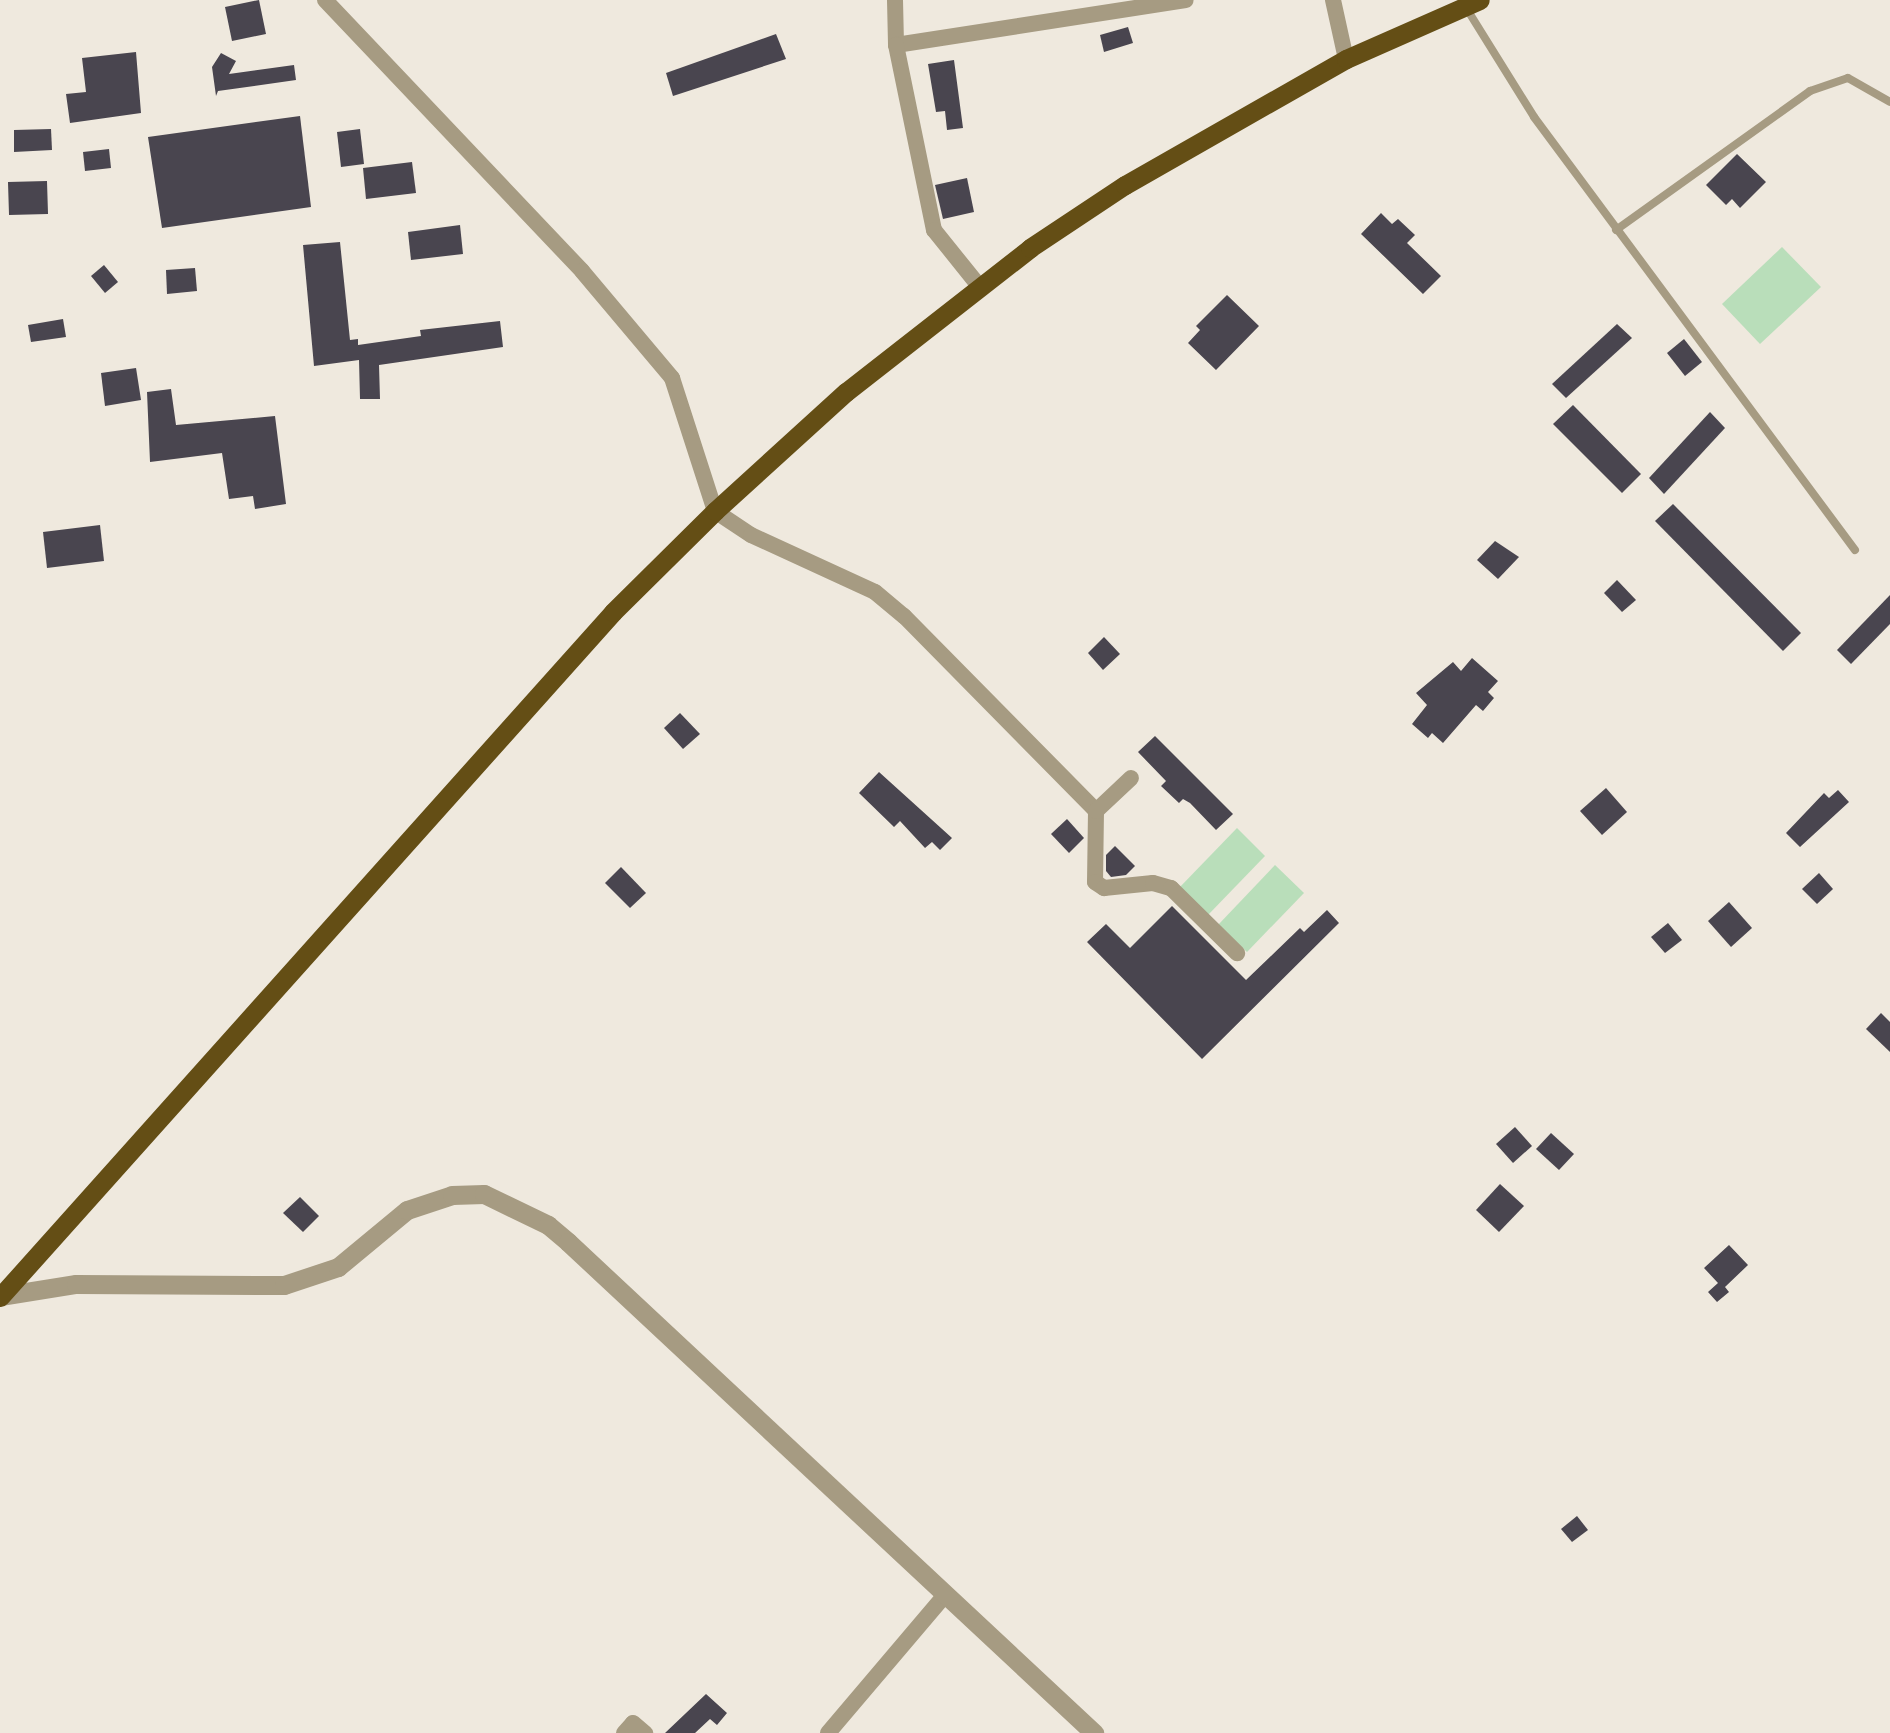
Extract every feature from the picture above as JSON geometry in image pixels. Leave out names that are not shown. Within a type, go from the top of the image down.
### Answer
[{"type":"highway","points":[[0,1296],[499,736],[715,511],[846,392],[979,286],[1125,185],[1346,58],[1472,3]]},
{"type":"street","points":[[325,0],[582,271],[672,378],[715,511],[751,535],[875,592],[1096,811]]},
{"type":"street","points":[[895,0],[896,45],[934,230],[979,286]]},
{"type":"street","points":[[896,45],[1186,0]]},
{"type":"street","points":[[1333,0],[1346,58]]},
{"type":"street","points":[[1131,778],[1096,811],[1095,882],[1104,888],[1153,883],[1171,888],[1237,953]]},
{"type":"street","points":[[0,1296],[76,1284],[284,1285],[338,1267],[407,1209],[452,1195],[484,1194],[548,1225],[568,1242],[1094,1733]]},
{"type":"street","points":[[828,1733],[945,1595]]},
{"type":"street","points":[[624,1733],[633,1723],[645,1733]]},
{"type":"lane","points":[[1472,3],[1534,117],[1856,550]]},
{"type":"lane","points":[[1616,230],[1810,92],[1848,78],[1890,102]]},
{"type":"green space","points":[[1782,247],[1821,287],[1760,344],[1722,304]]},
{"type":"green space","points":[[1237,828],[1265,856],[1208,915],[1179,888]]},
{"type":"green space","points":[[1275,865],[1304,893],[1247,952],[1218,925]]},
{"type":"building","points":[[259,0],[266,34],[232,41],[225,7]]},
{"type":"building","points":[[1128,27],[1133,43],[1104,52],[1100,35]]},
{"type":"building","points":[[776,34],[786,59],[673,96],[666,73]]},
{"type":"building","points":[[136,52],[141,113],[70,123],[66,94],[86,92],[82,58]]},
{"type":"building","points":[[221,53],[236,61],[229,74],[294,65],[296,80],[218,91],[216,96],[212,67]]},
{"type":"building","points":[[954,60],[963,128],[947,130],[945,111],[936,112],[928,64]]},
{"type":"building","points":[[300,116],[311,207],[162,228],[148,137]]},
{"type":"building","points":[[51,129],[52,150],[14,152],[14,130]]},
{"type":"building","points":[[360,129],[364,164],[341,167],[337,132]]},
{"type":"building","points":[[109,149],[111,168],[85,171],[83,152]]},
{"type":"building","points":[[1737,154],[1766,182],[1740,208],[1732,199],[1726,205],[1706,185]]},
{"type":"building","points":[[412,162],[416,193],[366,199],[363,168]]},
{"type":"building","points":[[967,178],[974,212],[943,219],[935,185]]},
{"type":"building","points":[[47,181],[48,214],[9,215],[8,182]]},
{"type":"building","points":[[1381,213],[1392,224],[1398,219],[1415,235],[1407,243],[1441,276],[1423,294],[1361,234]]},
{"type":"building","points":[[460,225],[463,254],[411,260],[408,232]]},
{"type":"building","points":[[340,242],[350,340],[358,339],[358,345],[421,336],[420,330],[500,321],[503,347],[379,365],[380,399],[360,399],[359,360],[314,366],[303,245]]},
{"type":"building","points":[[104,265],[118,282],[105,293],[91,276]]},
{"type":"building","points":[[195,268],[197,291],[167,294],[166,270]]},
{"type":"building","points":[[1227,295],[1259,326],[1216,370],[1188,343],[1200,330],[1196,326]]},
{"type":"building","points":[[63,319],[66,337],[31,342],[28,325]]},
{"type":"building","points":[[1617,324],[1632,338],[1566,398],[1552,384]]},
{"type":"building","points":[[1684,339],[1702,362],[1685,376],[1667,353]]},
{"type":"building","points":[[136,368],[141,400],[105,406],[101,373]]},
{"type":"building","points":[[171,389],[176,425],[275,416],[286,504],[255,509],[253,496],[229,499],[222,453],[150,462],[147,392]]},
{"type":"building","points":[[1573,405],[1641,474],[1622,493],[1553,424]]},
{"type":"building","points":[[1710,412],[1725,428],[1664,494],[1649,478]]},
{"type":"building","points":[[1673,504],[1801,633],[1783,651],[1655,521]]},
{"type":"building","points":[[100,525],[104,561],[47,568],[43,532]]},
{"type":"building","points":[[1495,541],[1519,557],[1498,579],[1477,560]]},
{"type":"building","points":[[1617,580],[1636,600],[1622,612],[1604,593]]},
{"type":"building","points":[[1890,595],[1890,624],[1851,664],[1837,650]]},
{"type":"building","points":[[1104,637],[1120,654],[1103,670],[1088,653]]},
{"type":"building","points":[[1472,658],[1498,681],[1488,692],[1494,698],[1483,711],[1476,705],[1443,743],[1432,733],[1428,738],[1412,724],[1427,705],[1416,693],[1453,662],[1461,671]]},
{"type":"building","points":[[680,713],[700,734],[683,749],[664,728]]},
{"type":"building","points":[[1155,736],[1233,814],[1216,830],[1190,803],[1183,799],[1179,803],[1161,786],[1166,781],[1138,752]]},
{"type":"building","points":[[879,772],[952,838],[940,850],[932,842],[925,848],[900,821],[894,827],[859,793]]},
{"type":"building","points":[[1606,788],[1627,812],[1602,835],[1580,811]]},
{"type":"building","points":[[1838,790],[1849,802],[1800,847],[1786,833],[1824,793],[1829,798]]},
{"type":"building","points":[[1067,819],[1084,838],[1069,853],[1051,834]]},
{"type":"building","points":[[1115,846],[1135,866],[1126,875],[1111,877],[1106,871],[1106,855]]},
{"type":"building","points":[[621,867],[646,893],[630,908],[605,883]]},
{"type":"building","points":[[1819,873],[1833,889],[1817,904],[1802,889]]},
{"type":"building","points":[[1729,902],[1752,928],[1731,947],[1708,921]]},
{"type":"building","points":[[1172,906],[1246,980],[1300,928],[1304,932],[1327,910],[1339,923],[1202,1059],[1087,942],[1106,924],[1130,948]]},
{"type":"building","points":[[1668,923],[1682,940],[1665,953],[1651,937]]},
{"type":"building","points":[[1881,1013],[1890,1022],[1890,1052],[1866,1029]]},
{"type":"building","points":[[1515,1127],[1532,1146],[1513,1163],[1496,1144]]},
{"type":"building","points":[[1551,1133],[1574,1154],[1559,1170],[1536,1149]]},
{"type":"building","points":[[1500,1184],[1524,1206],[1499,1232],[1476,1210]]},
{"type":"building","points":[[300,1197],[319,1216],[303,1232],[283,1213]]},
{"type":"building","points":[[1729,1245],[1748,1265],[1725,1287],[1729,1292],[1717,1302],[1708,1292],[1718,1283],[1704,1268]]},
{"type":"building","points":[[1577,1516],[1588,1530],[1572,1542],[1561,1529]]},
{"type":"building","points":[[706,1694],[727,1713],[717,1725],[710,1719],[695,1733],[665,1733]]}]
